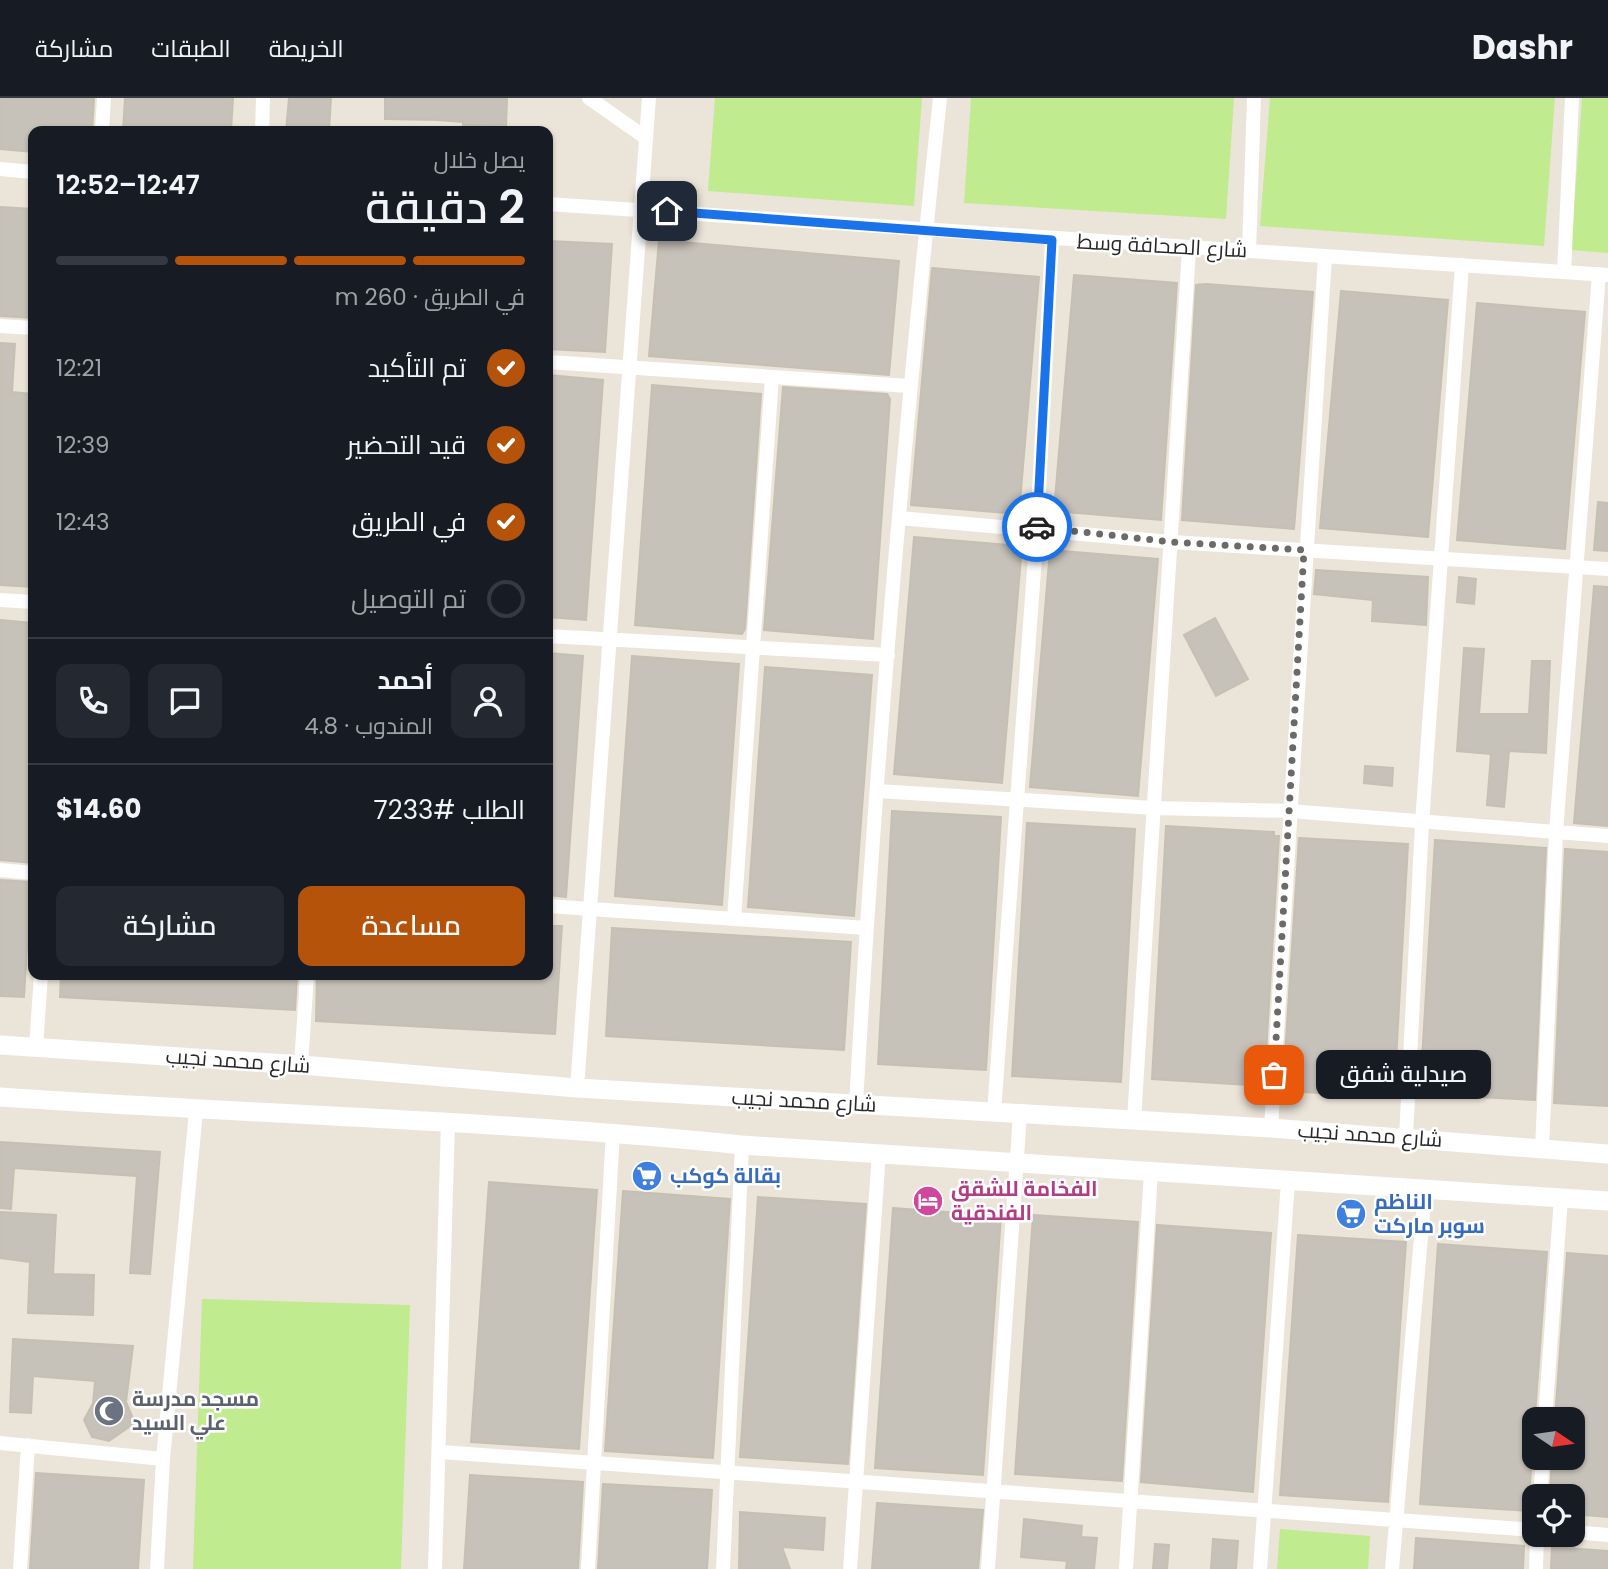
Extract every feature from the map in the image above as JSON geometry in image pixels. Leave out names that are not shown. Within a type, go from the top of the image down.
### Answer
[{"type":"main road","name":"شارع محمد نجيب","points":[[0,1045],[301,1065],[577,1088],[1271,1128],[1608,1154]]},
{"type":"main road","points":[[0,1097],[196,1111],[612,1132],[741,1145],[1608,1201]]},
{"type":"street","points":[[102,126],[104,98]]},
{"type":"street","points":[[262,126],[263,98]]},
{"type":"street","points":[[590,98],[646,138]]},
{"type":"street","points":[[577,1088],[649,98]]},
{"type":"street","points":[[856,1104],[866,928],[909,386],[940,98]]},
{"type":"street","points":[[1249,251],[1254,98]]},
{"type":"street","points":[[1564,272],[1572,98]]},
{"type":"street","points":[[0,169],[28,172]]},
{"type":"street","name":"شارع الصحافة وسط","points":[[553,204],[1052,240],[1603,275]]},
{"type":"street","points":[[994,1112],[1037,530],[1052,240]]},
{"type":"street","points":[[1134,1120],[1189,249]]},
{"type":"street","points":[[1271,1128],[1304,550],[1325,256]]},
{"type":"street","points":[[1406,1137],[1422,822],[1462,265]]},
{"type":"street","points":[[1542,1149],[1556,832],[1576,565],[1603,275]]},
{"type":"street","points":[[0,326],[28,328]]},
{"type":"street","points":[[553,362],[909,386]]},
{"type":"street","points":[[734,919],[772,377]]},
{"type":"street","points":[[899,518],[1172,542],[1608,569]]},
{"type":"street","points":[[0,600],[28,602]]},
{"type":"street","points":[[553,636],[888,654]]},
{"type":"street","points":[[878,791],[1153,808],[1289,811],[1608,836]]},
{"type":"street","points":[[0,870],[28,873]]},
{"type":"street","points":[[553,906],[866,928]]},
{"type":"street","points":[[36,1047],[41,980]]},
{"type":"street","points":[[301,1065],[307,980]]},
{"type":"street","points":[[157,1569],[163,1459],[196,1111]]},
{"type":"street","points":[[988,1569],[1020,1114]]},
{"type":"street","points":[[435,1569],[441,1452],[449,1122]]},
{"type":"street","points":[[588,1569],[612,1132]]},
{"type":"street","points":[[723,1569],[741,1145]]},
{"type":"street","points":[[850,1569],[879,1152]]},
{"type":"street","points":[[1126,1569],[1151,1171]]},
{"type":"street","points":[[1260,1569],[1288,1182]]},
{"type":"street","points":[[1392,1569],[1394,1518],[1425,1191]]},
{"type":"street","points":[[1546,1407],[1561,1198]]},
{"type":"street","points":[[0,1443],[163,1459]]},
{"type":"street","points":[[19,1569],[28,1445]]},
{"type":"street","points":[[441,1452],[1522,1529]]},
{"type":"street","points":[[1585,1533],[1608,1535]]},
{"type":"street","points":[[1535,1569],[1536,1547]]},
{"type":"green space","points":[[715,98],[922,98],[914,206],[708,191]]},
{"type":"green space","points":[[971,98],[1234,98],[1226,219],[964,203]]},
{"type":"green space","points":[[1270,98],[1555,98],[1544,246],[1260,226]]},
{"type":"green space","points":[[1582,98],[1608,98],[1608,253],[1571,250]]},
{"type":"green space","points":[[202,1299],[410,1305],[401,1569],[193,1569]]},
{"type":"green space","points":[[1280,1529],[1370,1536],[1368,1569],[1277,1569]]},
{"type":"building","points":[[0,98],[94,98],[92,126],[28,126],[28,152],[0,149]]},
{"type":"building","points":[[125,98],[233,98],[231,126],[123,126]]},
{"type":"building","points":[[289,98],[331,98],[329,126],[286,126]]},
{"type":"building","points":[[385,98],[507,98],[506,126],[385,119]]},
{"type":"building","points":[[0,207],[28,209],[28,318],[0,316]]},
{"type":"building","points":[[659,240],[899,261],[889,375],[649,356]]},
{"type":"building","points":[[553,241],[612,244],[605,352],[553,349]]},
{"type":"building","points":[[932,268],[1039,277],[1019,514],[911,505]]},
{"type":"building","points":[[1074,275],[1177,283],[1161,520],[1054,511]]},
{"type":"building","points":[[1196,285],[1313,292],[1294,529],[1182,520]]},
{"type":"building","points":[[1341,291],[1448,300],[1428,537],[1320,528]]},
{"type":"building","points":[[1477,303],[1585,312],[1565,549],[1457,540]]},
{"type":"building","points":[[0,343],[15,344],[12,392],[28,394],[28,587],[0,585]]},
{"type":"building","points":[[553,375],[603,380],[586,620],[553,617]]},
{"type":"building","points":[[652,385],[761,394],[745,629],[742,634],[635,625]]},
{"type":"building","points":[[783,387],[887,394],[890,399],[873,639],[764,630]]},
{"type":"building","points":[[1598,502],[1608,503],[1608,551],[1594,550]]},
{"type":"building","points":[[914,537],[1022,546],[1002,783],[894,774]]},
{"type":"building","points":[[1050,550],[1158,559],[1138,796],[1030,787]]},
{"type":"building","points":[[1316,570],[1428,577],[1426,625],[1372,621],[1373,600],[1314,594]]},
{"type":"building","points":[[1459,577],[1476,579],[1474,604],[1457,602]]},
{"type":"building","points":[[1594,586],[1608,587],[1608,826],[1574,823]]},
{"type":"building","points":[[1215,618],[1248,679],[1216,696],[1184,635]]},
{"type":"building","points":[[0,620],[28,623],[28,863],[0,860]]},
{"type":"building","points":[[1464,648],[1484,649],[1479,714],[1529,714],[1532,661],[1550,661],[1546,753],[1509,751],[1504,807],[1487,805],[1491,754],[1457,751]]},
{"type":"building","points":[[553,653],[583,656],[566,897],[553,896]]},
{"type":"building","points":[[632,656],[739,664],[722,905],[615,896]]},
{"type":"building","points":[[765,667],[872,675],[854,916],[748,907]]},
{"type":"building","points":[[1365,766],[1393,768],[1392,786],[1364,783]]},
{"type":"building","points":[[892,811],[1001,817],[986,1070],[878,1064]]},
{"type":"building","points":[[1027,823],[1135,829],[1121,1082],[1012,1076]]},
{"type":"building","points":[[1166,826],[1274,832],[1274,836],[1279,836],[1264,1086],[1152,1079]]},
{"type":"building","points":[[1299,838],[1408,844],[1394,1097],[1285,1091],[1283,1087]]},
{"type":"building","points":[[1435,840],[1546,848],[1535,1100],[1420,1094]]},
{"type":"building","points":[[1565,849],[1608,852],[1608,1106],[1554,1103]]},
{"type":"building","points":[[0,880],[28,882],[24,997],[0,996]]},
{"type":"building","points":[[553,926],[562,926],[555,1034],[316,1021],[317,980],[553,980]]},
{"type":"building","points":[[612,928],[851,942],[844,1050],[606,1036]]},
{"type":"building","points":[[61,980],[297,980],[295,1010],[60,997]]},
{"type":"building","points":[[0,1142],[160,1152],[150,1274],[130,1273],[137,1176],[14,1168],[11,1209],[0,1208]]},
{"type":"building","points":[[489,1182],[597,1190],[579,1449],[471,1442]]},
{"type":"building","points":[[623,1191],[730,1199],[713,1458],[605,1451]]},
{"type":"building","points":[[758,1197],[866,1204],[848,1464],[740,1457]]},
{"type":"building","points":[[893,1208],[1001,1216],[983,1475],[875,1468]]},
{"type":"building","points":[[0,1212],[56,1215],[53,1274],[94,1275],[93,1315],[28,1313],[30,1262],[0,1258]]},
{"type":"building","points":[[1033,1215],[1138,1222],[1122,1481],[1015,1474]]},
{"type":"building","points":[[1157,1225],[1271,1233],[1253,1492],[1141,1482]]},
{"type":"building","points":[[1298,1235],[1406,1242],[1388,1502],[1280,1495]]},
{"type":"building","points":[[1438,1244],[1547,1252],[1536,1407],[1522,1407],[1522,1470],[1531,1470],[1530,1484],[1522,1484],[1522,1511],[1420,1504]]},
{"type":"building","points":[[1567,1253],[1608,1256],[1608,1517],[1585,1515],[1585,1484],[1551,1484],[1551,1470],[1586,1470],[1586,1407],[1556,1407]]},
{"type":"building","points":[[13,1339],[133,1346],[126,1402],[135,1423],[109,1441],[92,1437],[84,1420],[93,1403],[95,1381],[33,1376],[31,1413],[10,1412]]},
{"type":"building","points":[[36,1473],[144,1480],[138,1569],[30,1569]]},
{"type":"building","points":[[470,1475],[583,1482],[578,1569],[464,1569]]},
{"type":"building","points":[[603,1484],[712,1490],[707,1569],[598,1569]]},
{"type":"building","points":[[877,1503],[983,1510],[978,1569],[872,1569]]},
{"type":"building","points":[[740,1512],[825,1518],[823,1550],[782,1547],[790,1569],[739,1569]]},
{"type":"building","points":[[1024,1519],[1082,1526],[1081,1537],[1097,1538],[1094,1569],[1066,1569],[1067,1561],[1021,1557]]},
{"type":"building","points":[[1416,1538],[1524,1547],[1523,1569],[1414,1569]]},
{"type":"building","points":[[1213,1539],[1238,1541],[1236,1569],[1211,1569]]},
{"type":"building","points":[[1155,1544],[1169,1545],[1167,1569],[1153,1569]]},
{"type":"building","points":[[1552,1547],[1608,1551],[1608,1569],[1551,1569]]},
{"type":"way so far","points":[[1037,527],[1037,530],[1172,542],[1304,550],[1274,1075]]},
{"type":"place","name":"صيدلية شفق","points":[[1274,1075]]},
{"type":"place","name":"بقالة كوكب","points":[[647,1176]]},
{"type":"place","name":"الفخامة للشقق الفندقية","points":[[928,1201]]},
{"type":"place","name":"الناظم سوبر ماركت","points":[[1351,1214]]},
{"type":"place","name":"مسجد مدرسة علي السيد","points":[[109,1411]]},
{"type":"route","points":[[667,211],[1052,240],[1037,527]]}]
